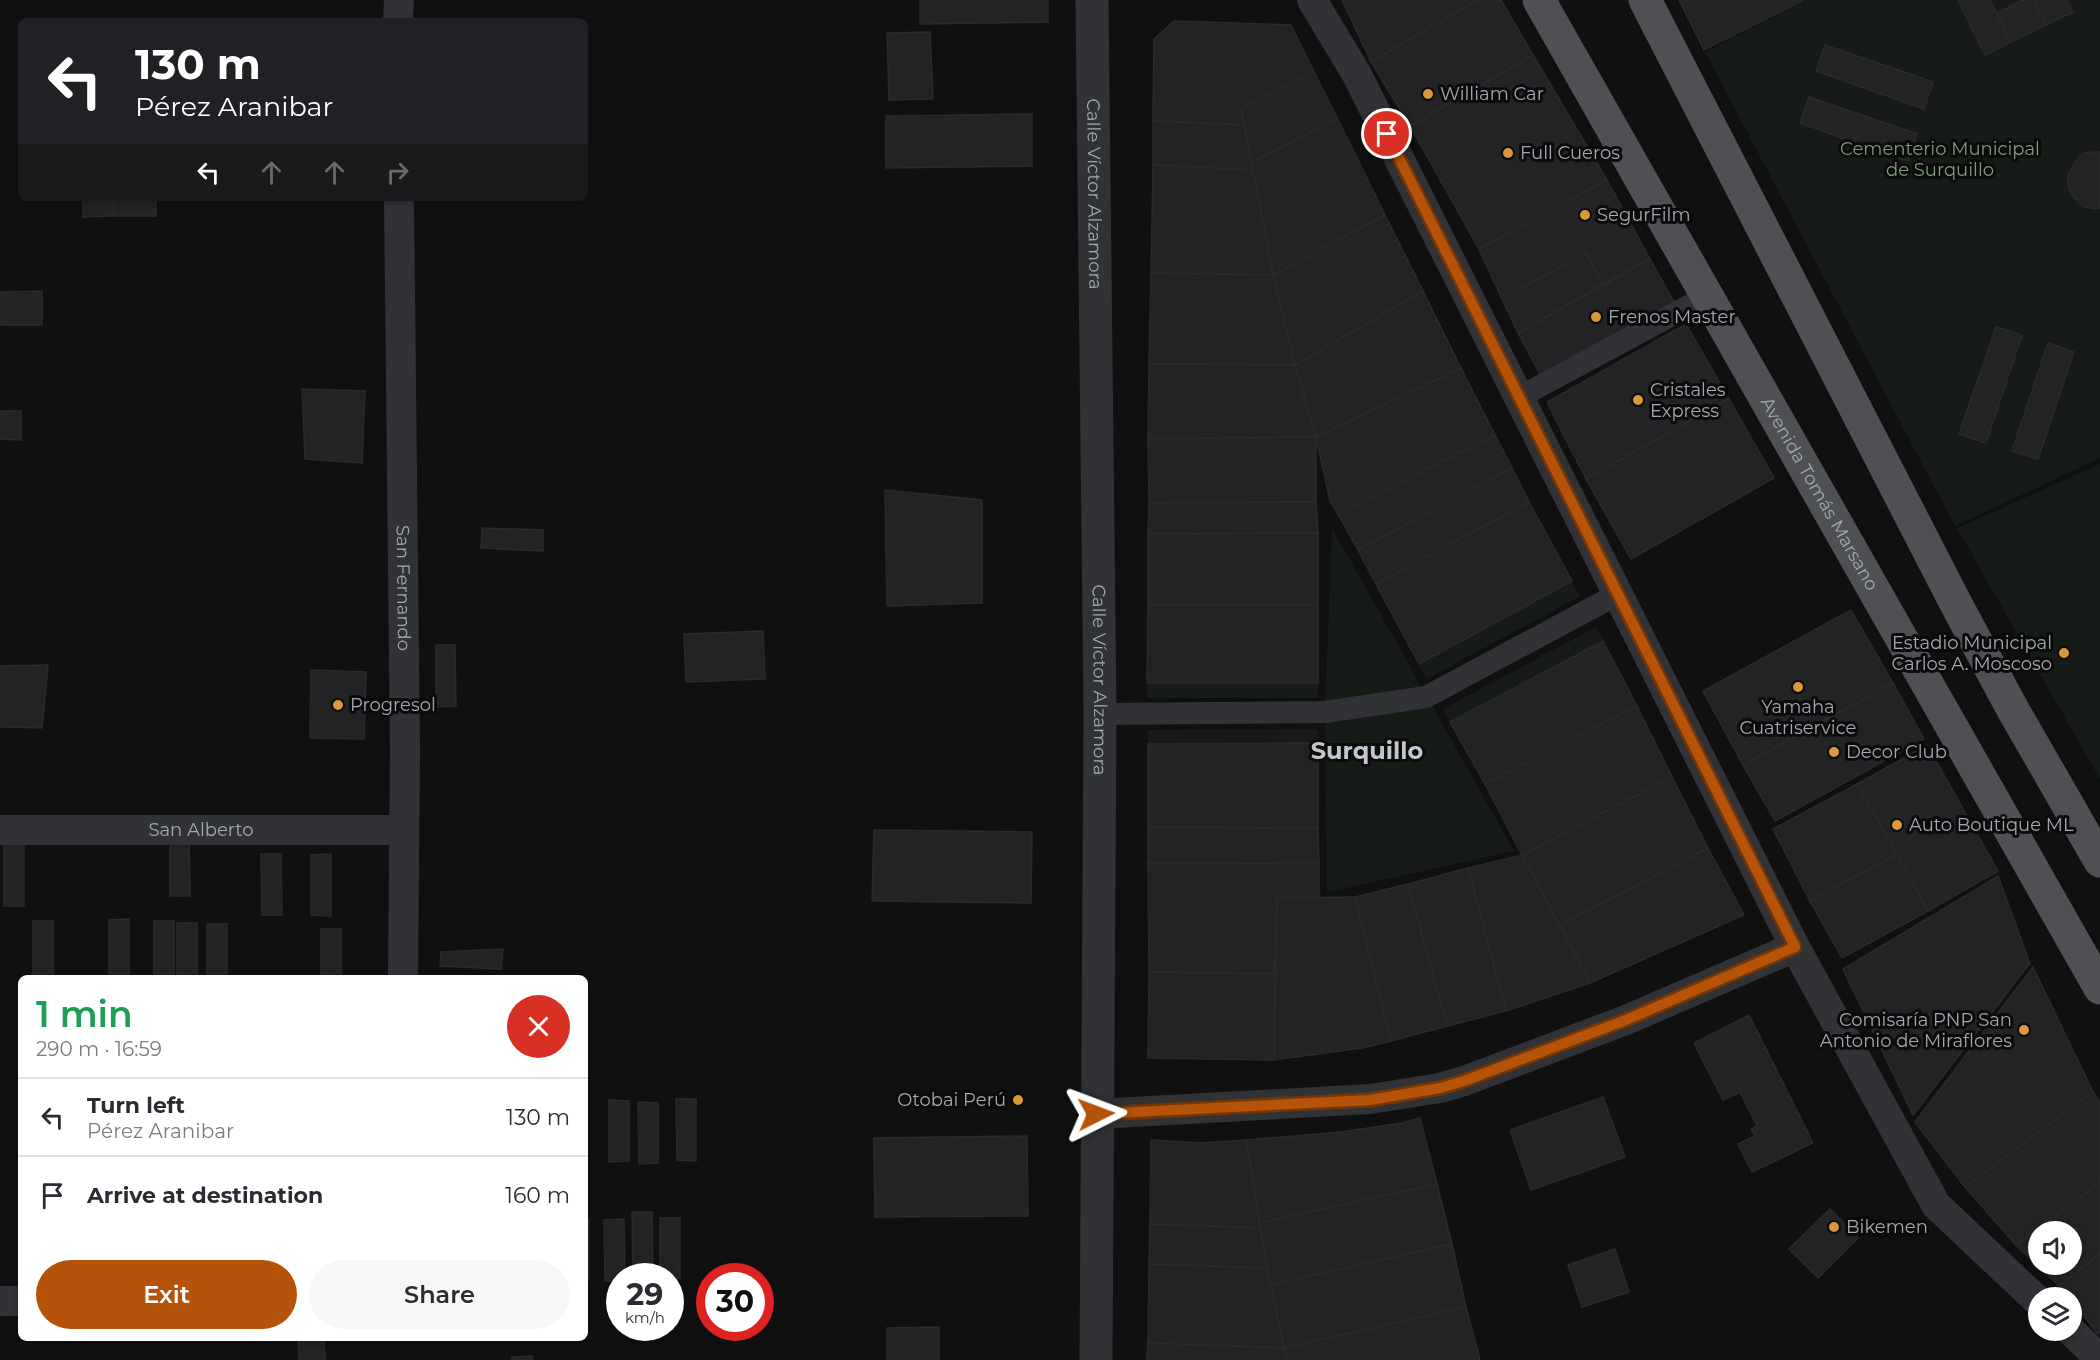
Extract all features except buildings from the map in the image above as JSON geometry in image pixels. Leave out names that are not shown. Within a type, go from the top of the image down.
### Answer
[{"type":"main road","name":"Avenida Tomás Marsano","points":[[1539,0],[2100,988]]},
{"type":"main road","points":[[1645,0],[1955,602],[2012,708],[2100,861]]},
{"type":"street","points":[[399,0],[399,18]]},
{"type":"street","name":"Calle Víctor Alzamora","points":[[1092,0],[1100,714],[1096,1360]]},
{"type":"street","points":[[1312,0],[1356,73],[1795,947],[1936,1206],[2028,1292]]},
{"type":"street","name":"San Fernando","points":[[399,201],[404,579],[403,975]]},
{"type":"street","points":[[1518,398],[1707,296]]},
{"type":"street","points":[[1100,714],[1325,712],[1426,697],[1618,594]]},
{"type":"street","name":"San Alberto","points":[[0,830],[403,830]]},
{"type":"street","points":[[1096,1114],[1370,1100],[1440,1088],[1626,1020],[1795,947]]},
{"type":"street","points":[[0,1301],[18,1301]]},
{"type":"street","points":[[2081,1341],[2100,1359]]},
{"type":"green space","name":"Cementerio Municipal de Surquillo","points":[[1807,0],[2100,0],[2100,458],[1955,526],[1705,52]]},
{"type":"green space","name":"Estadio Municipal Carlos A. Moscoso","points":[[2100,464],[2100,779],[1957,528]]},
{"type":"green space","points":[[1332,528],[1514,851],[1327,892],[1325,712]]},
{"type":"green space","points":[[1572,581],[1580,596],[1427,679],[1419,664]]},
{"type":"green space","points":[[1596,627],[1603,641],[1450,722],[1443,709]]},
{"type":"green space","points":[[1147,683],[1318,683],[1318,698],[1147,698]]},
{"type":"green space","points":[[1318,729],[1318,743],[1148,744],[1148,730]]},
{"type":"place","name":"William Car","points":[[1428,94]]},
{"type":"place","name":"Full Cueros","points":[[1508,153]]},
{"type":"place","name":"SegurFilm","points":[[1585,215]]},
{"type":"place","name":"Frenos Master","points":[[1596,317]]},
{"type":"place","name":"Cristales Express","points":[[1638,400]]},
{"type":"place","name":"Estadio Municipal Carlos A. Moscoso","points":[[2064,653]]},
{"type":"place","name":"Yamaha Cuatriservice","points":[[1798,687]]},
{"type":"place","name":"Progresol","points":[[338,705]]},
{"type":"place","name":"Decor Club","points":[[1834,752]]},
{"type":"place","name":"Auto Boutique ML","points":[[1897,825]]},
{"type":"place","name":"Comisaría PNP San Antonio de Miraflores","points":[[2024,1030]]},
{"type":"place","name":"Otobai Perú","points":[[1018,1100]]},
{"type":"place","name":"Bikemen","points":[[1834,1227]]},
{"type":"district","name":"Surquillo","points":[[1367,751]]},
{"type":"route","points":[[1096,1114],[1370,1100],[1440,1088],[1626,1020],[1795,947],[1387,134]]}]
